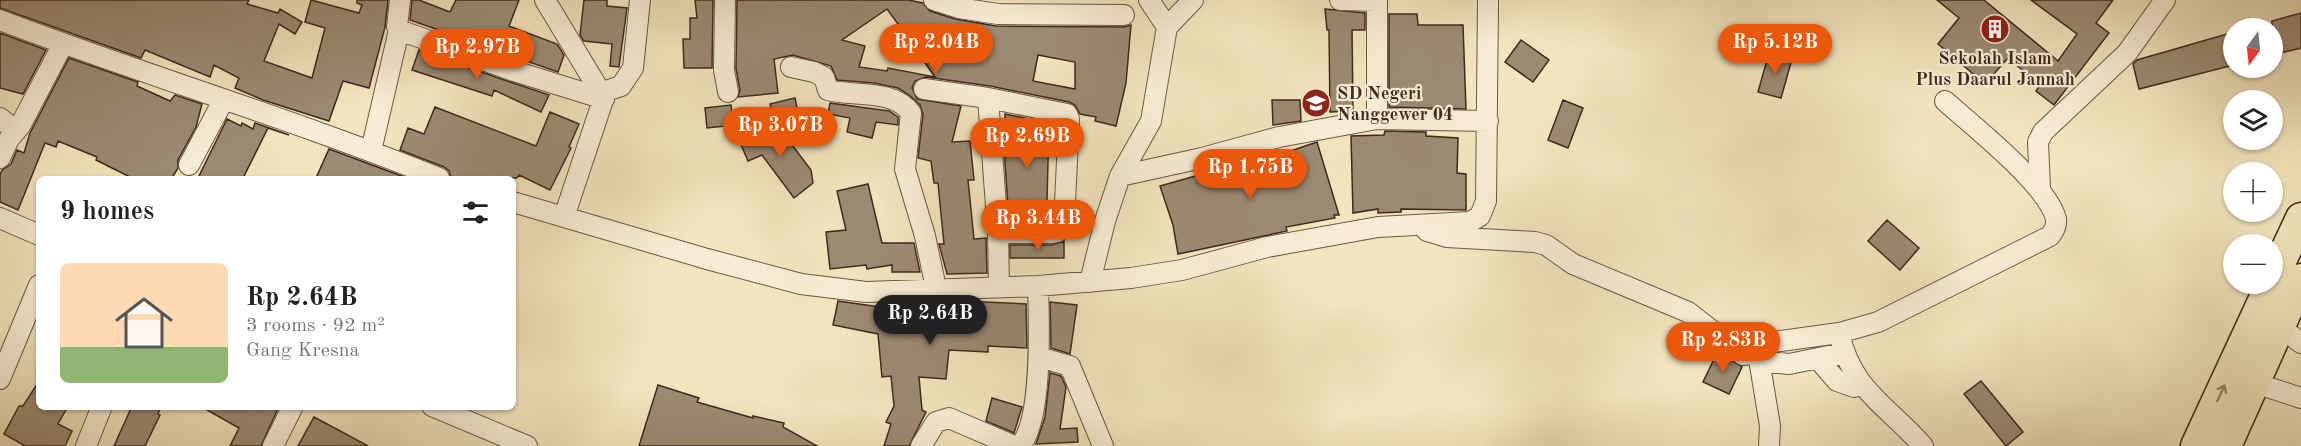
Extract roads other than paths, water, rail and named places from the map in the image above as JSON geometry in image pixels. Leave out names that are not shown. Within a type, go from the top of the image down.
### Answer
[{"type":"main road","points":[[2283,258],[2301,218]]},
{"type":"main road","points":[[2226,446],[2255,383],[2290,335],[2301,279]]},
{"type":"main road","points":[[2196,446],[2266,294]]},
{"type":"street","points":[[371,151],[399,30],[397,27],[400,0]]},
{"type":"street","points":[[545,0],[598,88],[605,95]]},
{"type":"street","points":[[564,217],[605,95],[621,86],[633,68],[640,0]]},
{"type":"street","points":[[725,0],[724,70],[728,92]]},
{"type":"street","points":[[934,0],[959,8],[998,14],[1124,15]]},
{"type":"street","points":[[1149,0],[1167,27]]},
{"type":"street","points":[[1089,282],[1120,176],[1143,140],[1151,121],[1167,27],[1193,0]]},
{"type":"street","points":[[1340,0],[1377,1],[1377,119]]},
{"type":"street","points":[[516,203],[801,284],[866,292],[1089,282],[1182,270],[1267,247],[1378,227],[1462,224],[1480,216],[1486,201],[1488,0]]},
{"type":"street","points":[[2040,188],[2038,142],[2043,132],[2127,53],[2164,0]]},
{"type":"street","points":[[0,20],[223,101],[371,151],[434,176]]},
{"type":"street","points":[[399,30],[514,71],[605,95]]},
{"type":"street","points":[[0,158],[63,44]]},
{"type":"street","points":[[791,67],[814,72],[824,77],[826,88],[830,91],[871,94],[900,102],[911,113],[905,170],[936,288]]},
{"type":"street","points":[[924,89],[988,98],[1067,114],[1069,119],[1064,223],[1057,232],[1052,234],[998,233]]},
{"type":"street","points":[[988,98],[998,233],[999,287]]},
{"type":"street","points":[[189,165],[223,101]]},
{"type":"street","points":[[1753,356],[1774,342],[1839,333],[1878,322],[2050,236],[2055,230],[2056,220],[2040,188],[1945,101]]},
{"type":"street","points":[[0,118],[16,131]]},
{"type":"street","points":[[1120,176],[1290,135],[1377,119],[1488,121]]},
{"type":"street","points":[[0,218],[36,234]]},
{"type":"street","points":[[1417,224],[1428,232],[1447,237],[1535,242],[1546,245],[1573,264],[1688,312],[1753,356],[1789,364],[1819,360],[1844,353]]},
{"type":"street","points":[[1020,446],[1032,414],[1039,357],[1038,286]]},
{"type":"street","points":[[0,379],[36,292]]},
{"type":"street","points":[[1839,333],[1844,353],[1861,384],[1923,446]]},
{"type":"street","points":[[1753,356],[1770,426],[1769,446]]},
{"type":"street","points":[[1039,357],[1070,366],[1103,446]]},
{"type":"street","points":[[1819,360],[1837,381],[1854,387],[1861,384]]},
{"type":"street","points":[[2255,383],[2301,398]]},
{"type":"street","points":[[86,446],[100,410]]},
{"type":"street","points":[[273,446],[291,410]]},
{"type":"street","points":[[442,410],[527,446]]},
{"type":"street","points":[[921,446],[936,423],[949,418],[1014,446]]},
{"type":"place","name":"Sekolah Islam Plus Daarul Jannah","points":[[1995,29]]},
{"type":"place","name":"SD Negeri Nanggewer 04","points":[[1316,103]]}]
